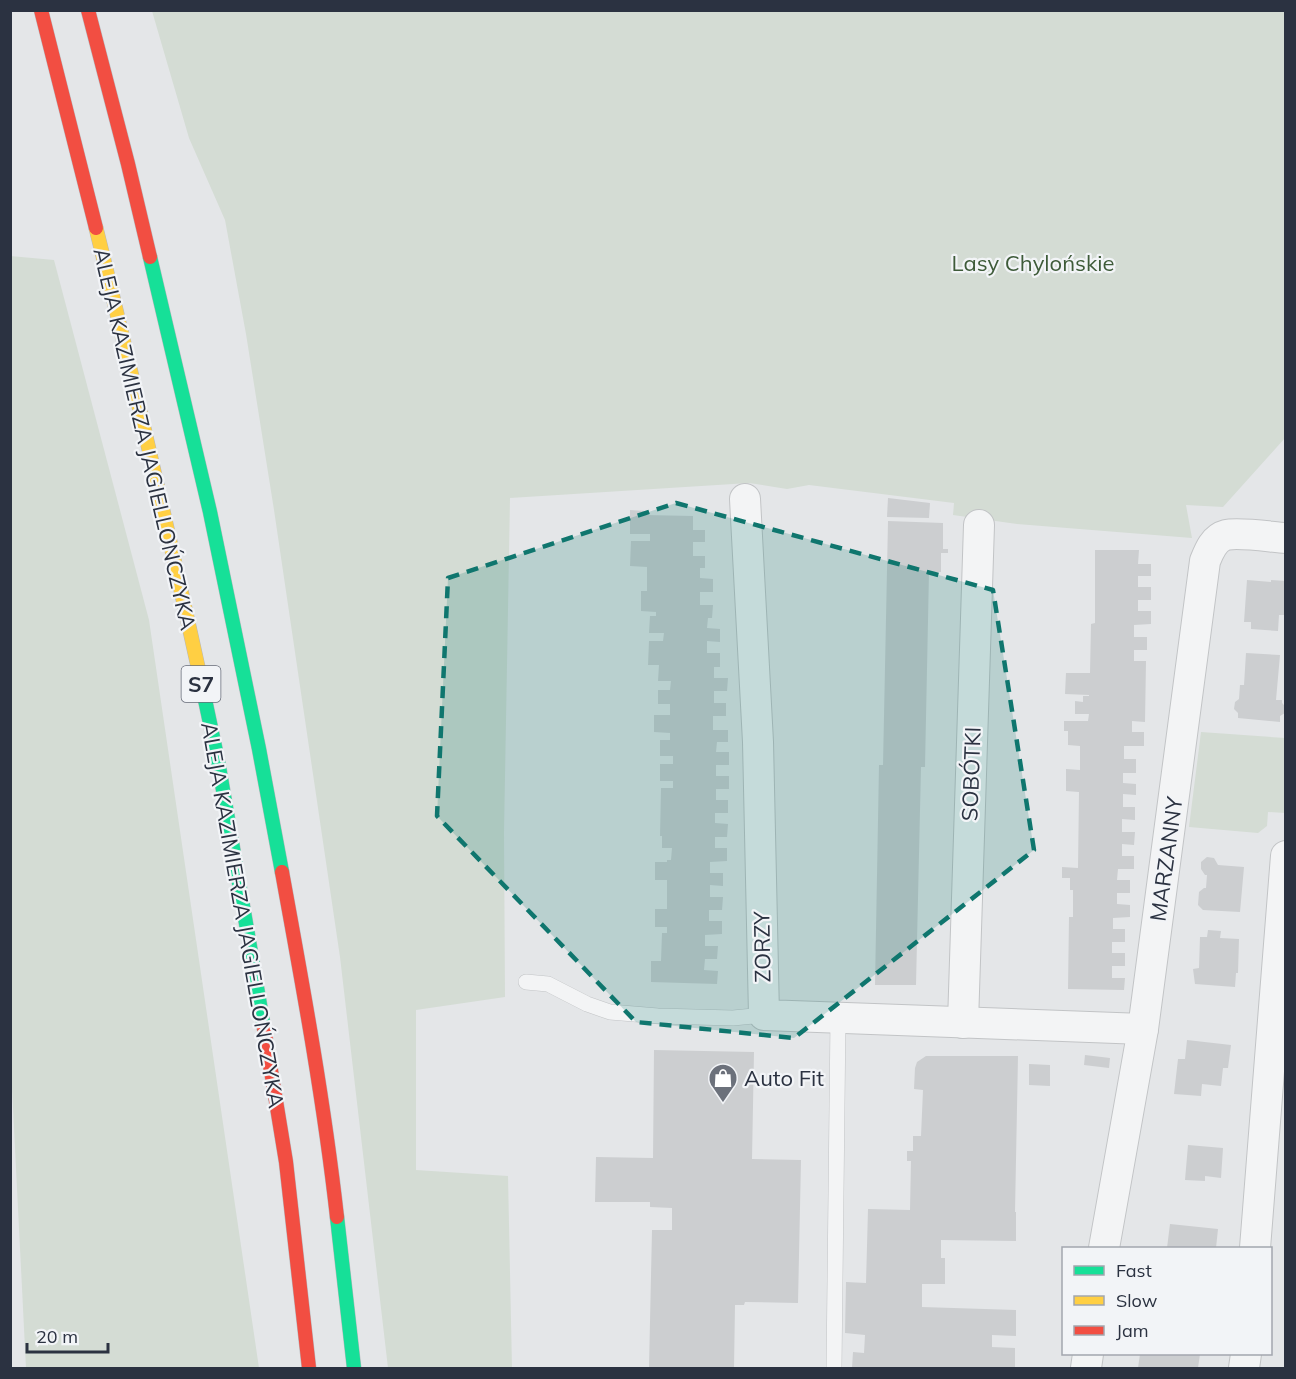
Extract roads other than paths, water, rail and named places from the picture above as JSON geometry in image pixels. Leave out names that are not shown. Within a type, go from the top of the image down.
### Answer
[{"type":"highway","name":"ALEJA KAZIMIERZA JAGIELLOŃCZYKA","points":[[41,10],[131,368],[218,761],[285,1162],[309,1368]]},
{"type":"highway","name":"ALEJA KAZIMIERZA JAGIELLOŃCZYKA","points":[[88,10],[128,164],[192,434],[259,749],[286,891],[331,1166],[354,1368]]},
{"type":"street","name":"ZORZY","points":[[744,499],[758,742],[764,1015],[1143,1029]]},
{"type":"street","name":"SOBÓTKI","points":[[963,1023],[979,525]]},
{"type":"street","name":"MARZANNY","points":[[1104,1247],[1143,1029],[1205,561],[1210,549],[1225,535],[1286,538]]},
{"type":"street","points":[[1255,1247],[1286,856]]},
{"type":"lane","points":[[526,982],[548,984],[587,1004],[610,1012],[733,1018],[764,1015]]},
{"type":"lane","points":[[834,1368],[838,1018]]},
{"type":"place","name":"Auto Fit","points":[[723,1104]]},
{"type":"park label","name":"Lasy Chylońskie","points":[[1033,263]]}]
